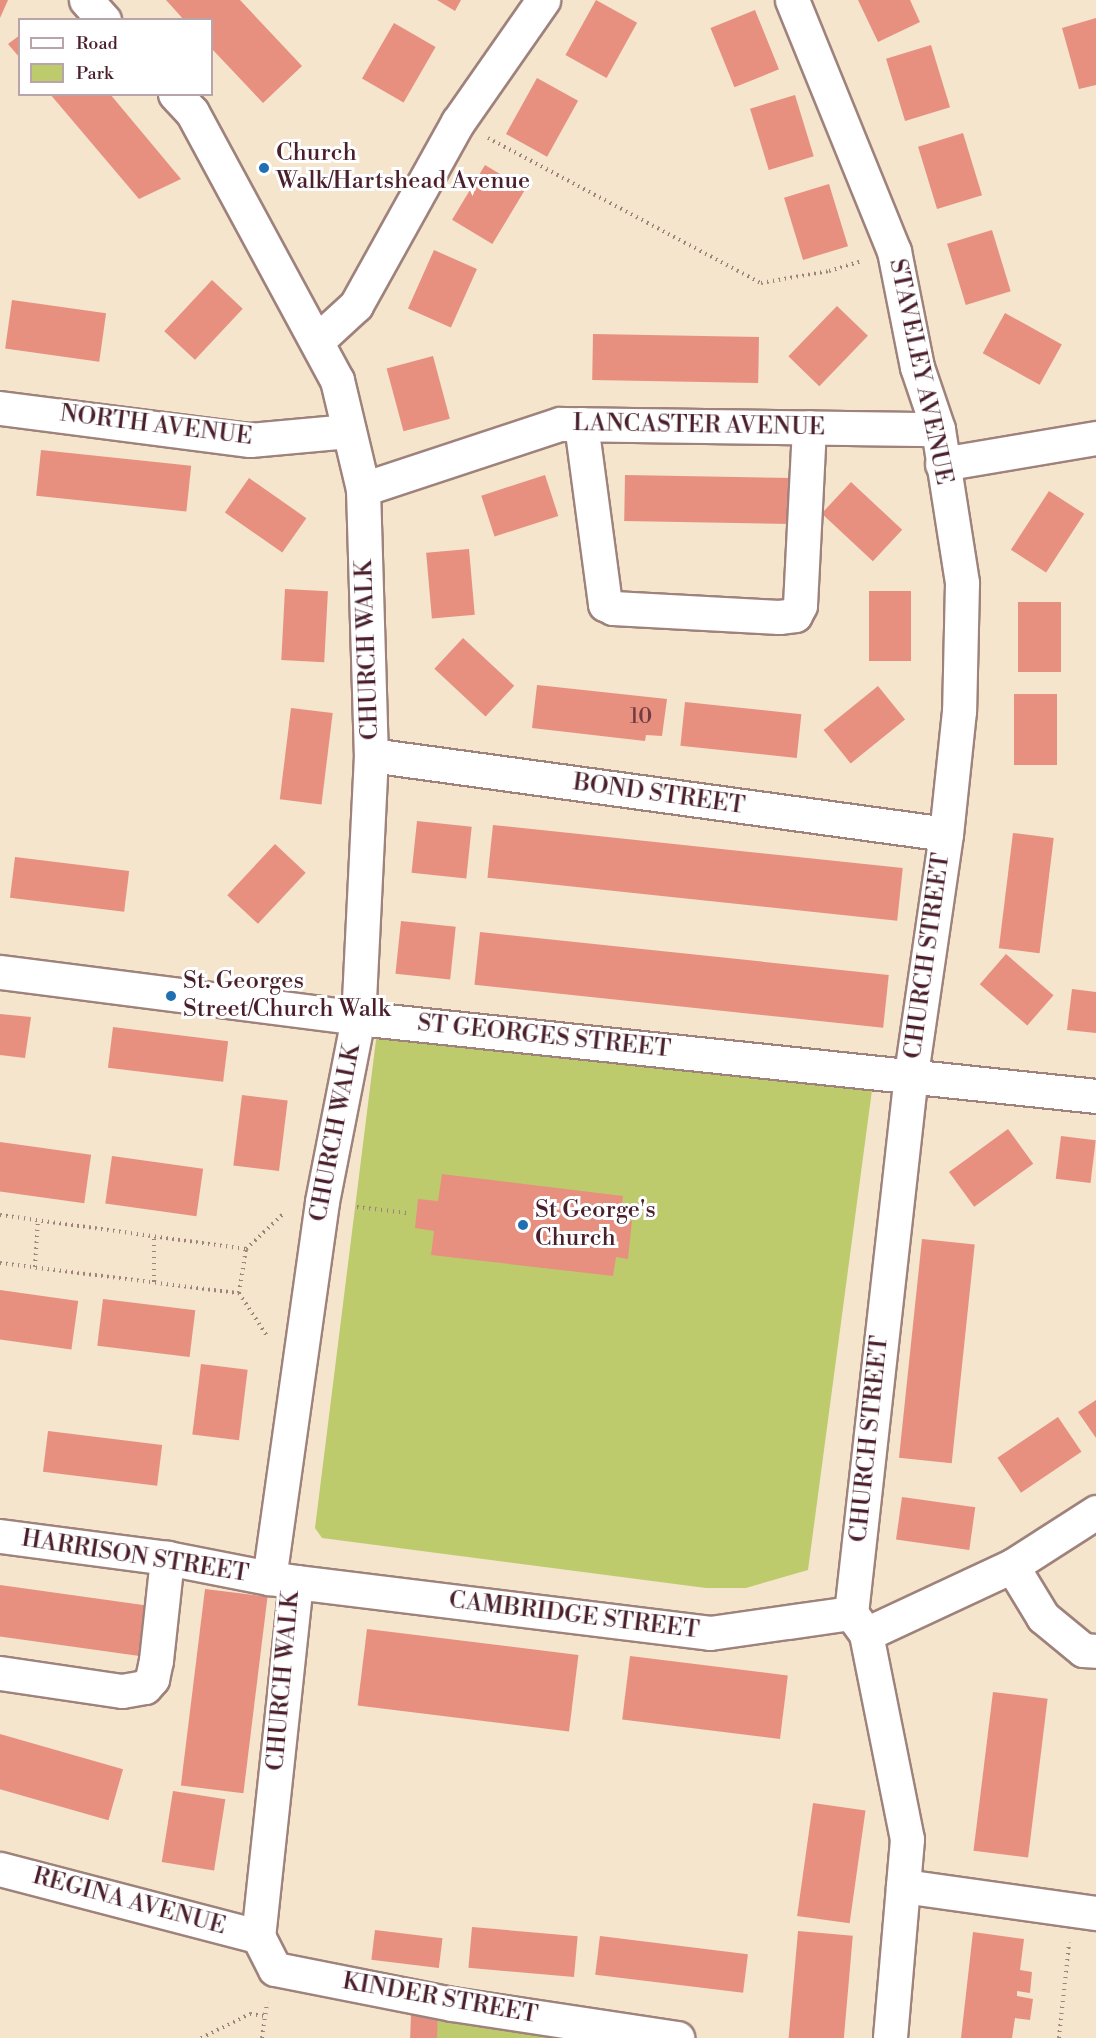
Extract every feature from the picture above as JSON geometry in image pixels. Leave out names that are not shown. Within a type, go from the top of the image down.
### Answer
[{"type":"street","points":[[86,0],[102,18]]},
{"type":"street","points":[[318,340],[356,305],[458,122],[543,0]]},
{"type":"street","name":"STAVELEY AVENUE","points":[[792,0],[894,251],[917,368],[938,429],[962,583],[959,711],[946,834]]},
{"type":"street","name":"CHURCH WALK","points":[[177,96],[192,112],[318,340],[337,380],[363,489],[371,755],[358,1018],[322,1202],[302,1346],[258,1936]]},
{"type":"street","name":"NORTH AVENUE","points":[[0,408],[250,440],[349,431]]},
{"type":"street","name":"LANCASTER AVENUE","points":[[363,489],[560,424],[938,429]]},
{"type":"street","points":[[581,424],[605,603],[613,608],[778,617],[795,615],[800,605],[809,427]]},
{"type":"street","points":[[942,464],[1096,438]]},
{"type":"street","name":"BOND STREET","points":[[371,755],[946,834]]},
{"type":"street","name":"CHURCH STREET","points":[[890,2038],[907,1839],[858,1623],[911,1074],[946,834]]},
{"type":"street","name":"ST GEORGES STREET","points":[[0,972],[358,1018],[911,1074],[1096,1096]]},
{"type":"street","name":"CAMBRIDGE STREET","points":[[283,1580],[710,1633],[858,1623],[1012,1566],[1096,1512]]},
{"type":"street","name":"HARRISON STREET","points":[[0,1536],[167,1558],[283,1580]]},
{"type":"street","points":[[0,1673],[122,1690],[145,1687],[152,1679],[156,1660],[167,1558]]},
{"type":"street","points":[[1012,1566],[1043,1617],[1083,1650],[1096,1651]]},
{"type":"street","name":"REGINA AVENUE","points":[[0,1869],[258,1936]]},
{"type":"street","points":[[903,1886],[1084,1911]]},
{"type":"street","name":"KINDER STREET","points":[[258,1936],[275,1969],[452,2004],[677,2038]]},
{"type":"path","points":[[458,122],[761,283],[829,271],[894,251]]},
{"type":"path","points":[[302,1346],[268,1338],[239,1293],[246,1249],[288,1209],[322,1202],[408,1213]]},
{"type":"path","points":[[0,1215],[246,1249]]},
{"type":"path","points":[[35,1267],[38,1220]]},
{"type":"path","points":[[153,1282],[154,1236]]},
{"type":"path","points":[[0,1263],[239,1293]]},
{"type":"path","points":[[1059,2038],[1084,1911]]},
{"type":"path","points":[[201,2038],[250,2014],[264,2018],[261,2038]]},
{"type":"green space","points":[[377,1032],[872,1090],[808,1570],[746,1588],[706,1588],[322,1538],[315,1528]]},
{"type":"green space","points":[[438,2014],[593,2038],[436,2038]]},
{"type":"building","points":[[0,0],[8,0],[0,18]]},
{"type":"building","points":[[166,0],[240,0],[302,66],[263,103],[213,50],[213,18],[182,18]]},
{"type":"building","points":[[437,0],[461,0],[455,11]]},
{"type":"building","points":[[596,0],[637,23],[607,78],[565,55]]},
{"type":"building","points":[[858,0],[910,0],[920,22],[878,42]]},
{"type":"building","points":[[755,10],[779,69],[734,87],[710,28]]},
{"type":"building","points":[[1096,18],[1096,85],[1079,89],[1062,28]]},
{"type":"building","points":[[394,23],[436,47],[404,102],[362,78]]},
{"type":"building","points":[[18,36],[18,56],[8,44]]},
{"type":"building","points":[[931,45],[950,107],[905,121],[886,59]]},
{"type":"building","points":[[537,78],[578,101],[547,157],[506,134]]},
{"type":"building","points":[[795,95],[814,156],[769,170],[750,109]]},
{"type":"building","points":[[52,96],[112,96],[181,179],[139,199]]},
{"type":"building","points":[[963,133],[982,195],[937,209],[918,147]]},
{"type":"building","points":[[485,165],[525,189],[492,244],[452,220]]},
{"type":"building","points":[[829,184],[848,246],[803,260],[784,198]]},
{"type":"building","points":[[992,230],[1011,291],[966,305],[947,244]]},
{"type":"building","points":[[434,250],[477,269],[451,328],[408,308]]},
{"type":"building","points":[[212,280],[243,309],[195,360],[164,331]]},
{"type":"building","points":[[12,300],[106,313],[99,362],[5,349]]},
{"type":"building","points":[[837,306],[868,336],[819,386],[788,356]]},
{"type":"building","points":[[1005,313],[1062,345],[1040,385],[983,353]]},
{"type":"building","points":[[593,334],[759,337],[758,383],[592,380]]},
{"type":"building","points":[[433,356],[450,419],[403,431],[387,368]]},
{"type":"building","points":[[41,450],[191,466],[186,512],[36,496]]},
{"type":"building","points":[[545,475],[558,516],[495,537],[481,496]]},
{"type":"building","points":[[625,475],[791,478],[790,524],[624,521]]},
{"type":"building","points":[[249,478],[306,518],[282,553],[225,512]]},
{"type":"building","points":[[851,482],[902,530],[873,561],[822,513]]},
{"type":"building","points":[[1049,491],[1084,514],[1046,573],[1011,550]]},
{"type":"building","points":[[469,549],[475,615],[432,618],[426,553]]},
{"type":"building","points":[[285,589],[328,591],[324,662],[281,660]]},
{"type":"building","points":[[869,591],[911,591],[911,661],[869,661]]},
{"type":"building","points":[[1018,602],[1061,602],[1061,672],[1018,672]]},
{"type":"building","points":[[463,638],[514,686],[486,716],[434,669]]},
{"type":"building","points":[[537,685],[667,699],[662,736],[646,735],[645,741],[532,728]]},
{"type":"building","points":[[878,686],[905,719],[851,763],[824,730]]},
{"type":"building","points":[[1014,694],[1057,694],[1057,765],[1014,765]]},
{"type":"building","points":[[685,702],[801,714],[797,758],[680,746]]},
{"type":"building","points":[[291,708],[333,713],[321,804],[280,799]]},
{"type":"building","points":[[417,821],[472,827],[466,878],[412,873]]},
{"type":"building","points":[[493,825],[903,868],[897,921],[487,878]]},
{"type":"building","points":[[1013,833],[1054,838],[1040,953],[999,948]]},
{"type":"building","points":[[275,844],[306,873],[258,924],[227,895]]},
{"type":"building","points":[[15,857],[129,871],[124,912],[10,898]]},
{"type":"building","points":[[401,921],[456,927],[450,979],[395,974]]},
{"type":"building","points":[[480,932],[889,975],[883,1028],[474,985]]},
{"type":"building","points":[[1006,954],[1054,995],[1027,1026],[980,984]]},
{"type":"building","points":[[1072,989],[1096,992],[1096,1033],[1067,1030]]},
{"type":"building","points":[[0,1014],[31,1017],[25,1058],[0,1055]]},
{"type":"building","points":[[113,1027],[228,1041],[223,1082],[108,1068]]},
{"type":"building","points":[[242,1095],[288,1101],[279,1171],[233,1165]]},
{"type":"building","points":[[1008,1129],[1033,1164],[974,1207],[949,1172]]},
{"type":"building","points":[[1061,1136],[1096,1140],[1090,1183],[1056,1179]]},
{"type":"building","points":[[0,1142],[91,1155],[84,1203],[0,1191]]},
{"type":"building","points":[[112,1156],[203,1169],[196,1216],[105,1204]]},
{"type":"building","name":"St George's Church","points":[[442,1174],[623,1196],[620,1221],[632,1221],[628,1259],[616,1257],[613,1276],[431,1255],[434,1231],[415,1228],[418,1199],[438,1201]]},
{"type":"building","points":[[922,1239],[975,1245],[952,1463],[899,1458]]},
{"type":"building","points":[[0,1290],[78,1301],[71,1350],[0,1339]]},
{"type":"building","points":[[103,1299],[195,1310],[190,1357],[97,1346]]},
{"type":"building","points":[[201,1364],[248,1370],[239,1440],[192,1434]]},
{"type":"building","points":[[1096,1400],[1096,1438],[1078,1412]]},
{"type":"building","points":[[1058,1417],[1081,1452],[1021,1493],[997,1458]]},
{"type":"building","points":[[48,1431],[162,1445],[157,1486],[43,1472]]},
{"type":"building","points":[[902,1497],[975,1507],[969,1550],[896,1540]]},
{"type":"building","points":[[0,1585],[147,1606],[139,1656],[0,1637]]},
{"type":"building","points":[[205,1589],[268,1597],[243,1793],[181,1786]]},
{"type":"building","points":[[367,1629],[578,1655],[569,1731],[358,1705]]},
{"type":"building","points":[[630,1656],[788,1675],[780,1739],[622,1720]]},
{"type":"building","points":[[993,1692],[1048,1699],[1028,1858],[974,1851]]},
{"type":"building","points":[[0,1734],[123,1769],[108,1820],[0,1789]]},
{"type":"building","points":[[173,1791],[225,1799],[214,1870],[162,1862]]},
{"type":"building","points":[[813,1803],[865,1810],[850,1923],[797,1916]]},
{"type":"building","points":[[472,1927],[578,1936],[574,1977],[468,1968]]},
{"type":"building","points":[[375,1930],[442,1938],[439,1968],[371,1960]]},
{"type":"building","points":[[798,1931],[853,1936],[844,2038],[789,2038]]},
{"type":"building","points":[[973,1932],[1024,1939],[1020,1970],[1032,1972],[1030,1993],[1017,1991],[1017,1996],[1033,1999],[1030,2020],[1015,2018],[1012,2038],[961,2038]]},
{"type":"building","points":[[600,1936],[748,1954],[743,1993],[595,1975]]},
{"type":"building","points":[[411,2013],[438,2014],[437,2038],[410,2038]]},
{"type":"place","name":"Church Walk/Hartshead Avenue","points":[[264,168]]},
{"type":"place","name":"St. Georges Street/Church Walk","points":[[171,996]]},
{"type":"place","name":"St George's Church","points":[[523,1225]]}]
